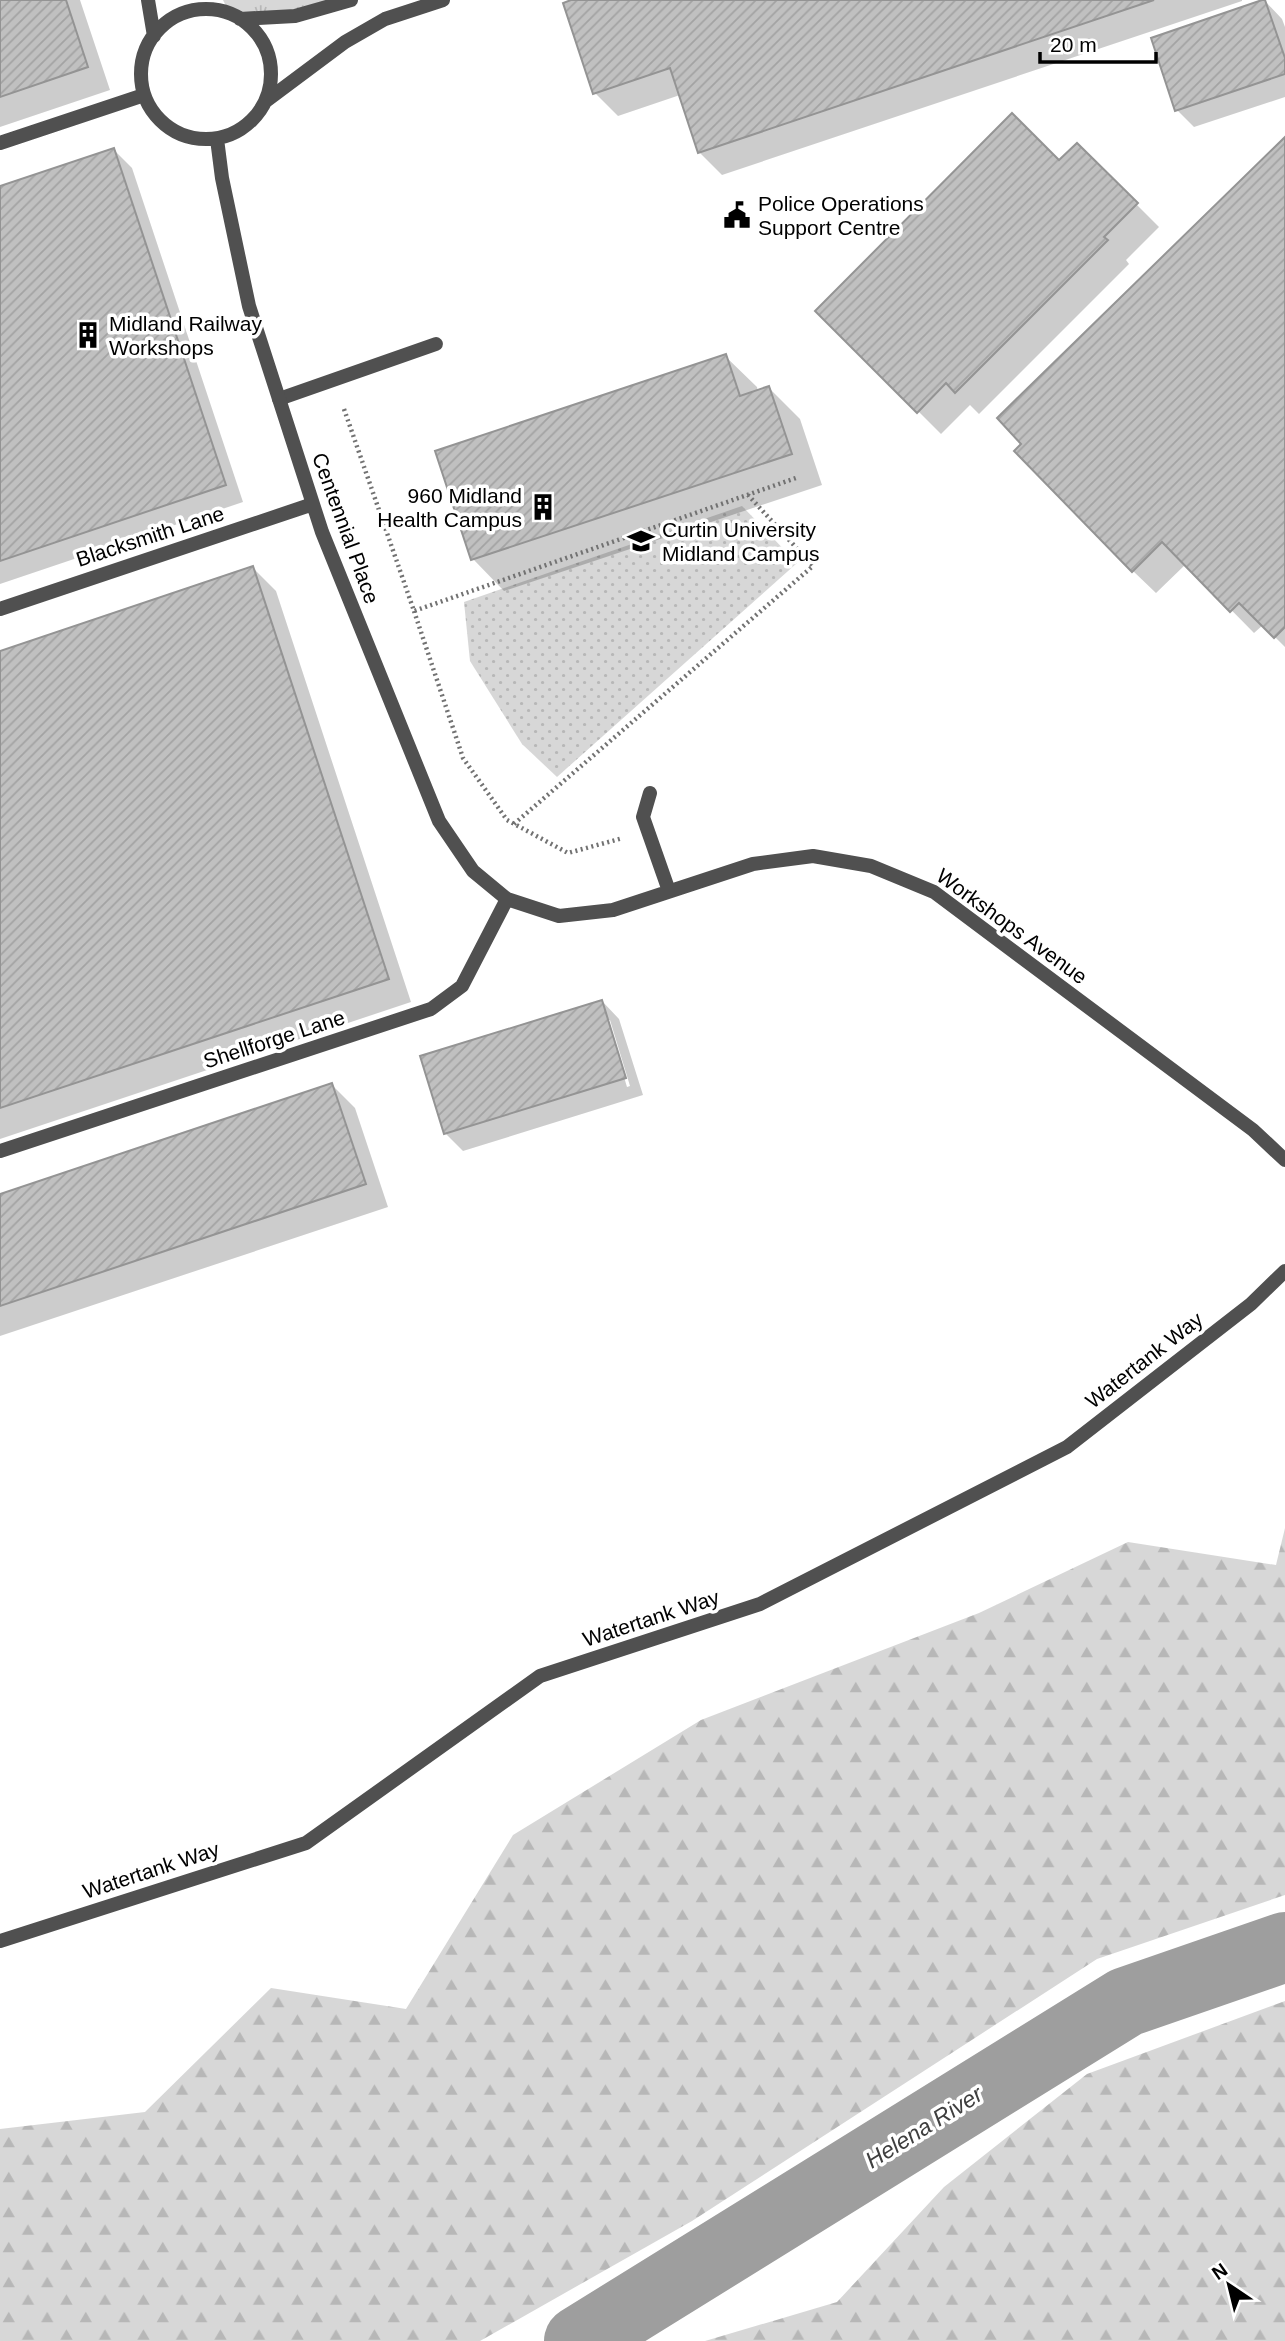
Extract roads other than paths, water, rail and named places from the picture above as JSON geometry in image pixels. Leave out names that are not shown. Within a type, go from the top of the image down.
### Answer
[{"type":"street","points":[[148,0],[153,36]]},
{"type":"street","points":[[223,0],[235,16],[255,31],[265,46],[271,64],[271,83],[265,101],[254,118],[237,131],[217,139],[198,139],[165,125],[152,111],[144,95],[141,75],[144,54],[153,36],[169,21],[188,11],[209,9],[235,16],[295,16],[351,0]]},
{"type":"street","points":[[265,101],[345,42],[385,19],[443,0]]},
{"type":"street","points":[[0,143],[144,95]]},
{"type":"street","name":"Centennial Place","points":[[217,139],[222,178],[249,306],[322,532],[439,821],[473,871],[507,900]]},
{"type":"street","points":[[278,399],[436,344]]},
{"type":"street","name":"Blacksmith Lane","points":[[0,609],[313,504]]},
{"type":"street","points":[[650,793],[643,817],[669,891]]},
{"type":"street","name":"Workshops Avenue","points":[[507,900],[559,916],[613,910],[752,864],[813,856],[871,866],[934,892],[1252,1130],[1285,1160]]},
{"type":"street","name":"Shellforge Lane","points":[[0,1151],[431,1009],[462,986],[507,900]]},
{"type":"street","name":"Watertank Way","points":[[0,1941],[306,1843],[540,1676],[760,1604],[1067,1447],[1251,1304],[1285,1271]]},
{"type":"waterway","name":"Helena River","points":[[579,2341],[1126,2002],[1285,1947]]},
{"type":"place","name":"Police Operations Support Centre","points":[[737,215]]},
{"type":"place","name":"Midland Railway Workshops","points":[[88,335]]},
{"type":"place","name":"960 Midland Health Campus","points":[[543,507]]},
{"type":"place","name":"Curtin University Midland Campus","points":[[641,541]]}]
